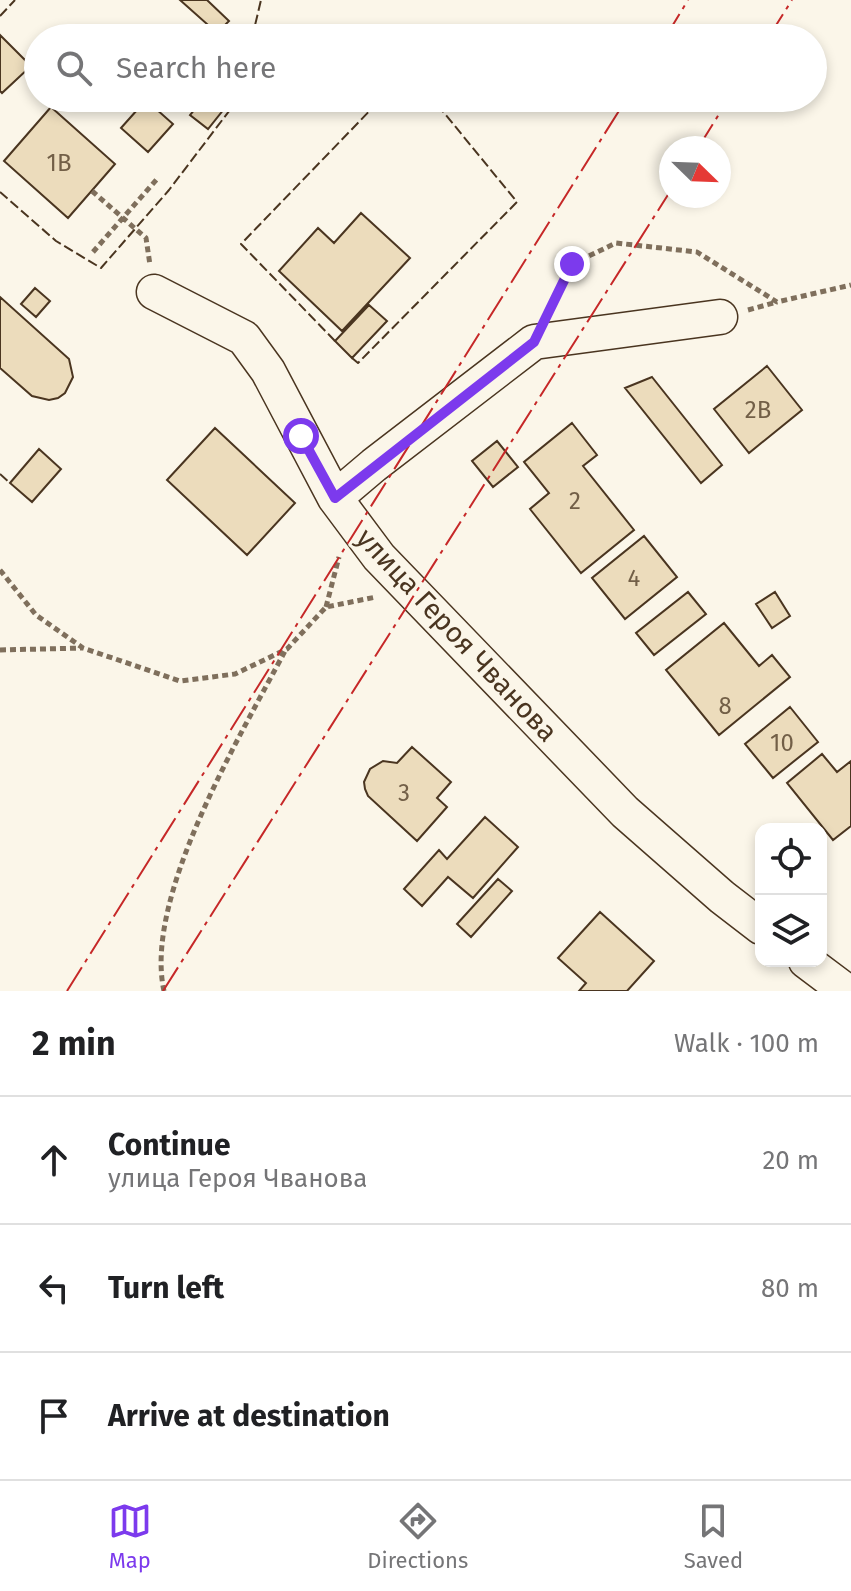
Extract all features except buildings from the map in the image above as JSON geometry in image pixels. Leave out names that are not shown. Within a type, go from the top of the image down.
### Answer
[{"type":"street","name":"улица Героя Чванова","points":[[154,292],[244,338],[268,371],[342,508],[379,557],[625,812],[755,922]]},
{"type":"street","points":[[342,508],[534,342],[720,317]]},
{"type":"street","points":[[814,967],[846,991]]},
{"type":"path","points":[[93,252],[157,179]]},
{"type":"path","points":[[92,191],[146,238],[154,292]]},
{"type":"path","points":[[534,342],[572,264],[616,243],[697,252],[777,302],[851,285]]},
{"type":"path","points":[[164,991],[159,970],[164,920],[186,852],[221,774],[287,649],[326,607],[342,508]]},
{"type":"path","points":[[0,570],[36,615],[83,648],[180,681],[235,674],[287,649]]},
{"type":"path","points":[[326,607],[376,597]]},
{"type":"path","points":[[0,650],[83,648]]},
{"type":"fence","points":[[0,16],[15,0]]},
{"type":"fence","points":[[255,24],[261,0]]},
{"type":"fence","points":[[0,192],[56,241],[101,268],[169,190],[228,112]]},
{"type":"fence","points":[[335,341],[241,244],[368,112]]},
{"type":"fence","points":[[352,358],[358,363],[517,202],[443,112]]},
{"type":"fence","points":[[0,474],[10,483]]},
{"type":"power","points":[[673,24],[688,0]]},
{"type":"power","points":[[777,24],[792,0]]},
{"type":"power","points":[[67,991],[618,112]]},
{"type":"power","points":[[705,136],[720,112]]},
{"type":"power","points":[[163,991],[660,208]]},
{"type":"route","points":[[301,436],[335,498],[534,342],[572,264]]}]
